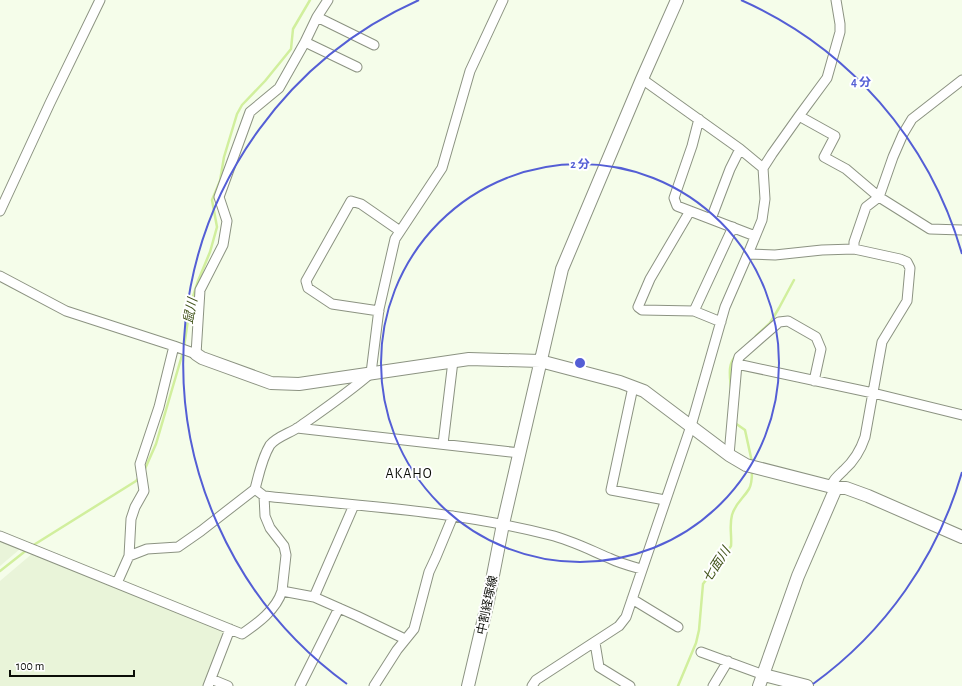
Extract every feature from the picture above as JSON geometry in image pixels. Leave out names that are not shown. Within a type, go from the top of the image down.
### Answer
[{"type":"street","points":[[0,210],[100,0]]},
{"type":"street","points":[[192,353],[200,290],[223,245],[227,221],[218,197],[250,112],[279,88],[306,42],[317,17],[328,0]]},
{"type":"street","points":[[129,556],[147,550],[178,547],[201,531],[255,489],[262,462],[270,445],[274,441],[297,428],[357,385],[371,373],[379,311],[395,239],[442,168],[470,71],[503,0]]},
{"type":"street","name":"中割経塚線","points":[[468,686],[488,601],[503,524],[562,269],[642,79],[678,0]]},
{"type":"street","points":[[532,686],[536,680],[619,626],[626,617],[641,569],[691,426],[729,294],[762,220],[765,199],[763,168],[799,116],[828,78],[840,32],[836,0]]},
{"type":"street","points":[[317,17],[374,46]]},
{"type":"street","points":[[306,42],[357,67]]},
{"type":"street","points":[[642,79],[740,149],[763,168]]},
{"type":"street","points":[[854,249],[854,242],[866,207],[879,197],[893,157],[903,134],[912,119],[962,80]]},
{"type":"street","points":[[799,116],[835,136],[824,157],[846,169],[879,197],[930,229],[962,230]]},
{"type":"street","points":[[699,120],[692,146],[674,198],[677,206],[755,236]]},
{"type":"street","points":[[711,219],[730,169],[740,149]]},
{"type":"street","points":[[379,311],[332,304],[308,288],[306,281],[351,201],[361,204],[400,231]]},
{"type":"street","points":[[690,211],[650,279],[638,307],[642,310],[694,311],[721,322]]},
{"type":"street","points":[[694,311],[733,227]]},
{"type":"street","points":[[748,254],[775,256],[822,250],[854,249],[900,259],[907,262],[910,268],[907,301],[882,342],[865,437],[862,445],[844,471],[838,475],[833,482],[836,488],[798,576],[761,680]]},
{"type":"street","points":[[0,276],[66,311],[176,347],[271,383],[299,384],[469,359],[540,361],[587,372],[644,391],[729,455],[746,465],[836,488],[846,488],[962,537]]},
{"type":"street","points":[[729,455],[737,364],[739,357],[779,322],[788,321],[816,337],[821,348],[814,381]]},
{"type":"street","points":[[117,583],[129,556],[130,519],[134,507],[144,491],[140,464],[159,407],[176,347]]},
{"type":"street","points":[[443,444],[453,361]]},
{"type":"street","points":[[737,364],[962,415]]},
{"type":"street","points":[[633,387],[611,490],[665,500]]},
{"type":"street","points":[[297,428],[520,453]]},
{"type":"street","points":[[255,489],[264,496],[421,511],[503,524],[570,540],[611,559],[641,569]]},
{"type":"street","points":[[0,536],[242,634],[270,612],[280,597],[282,591],[286,555],[284,546],[270,528],[265,516],[264,496]]},
{"type":"street","points":[[314,597],[354,505]]},
{"type":"street","points":[[374,686],[396,650],[414,629],[429,572],[454,516]]},
{"type":"street","points":[[282,591],[314,597],[405,640]]},
{"type":"street","points":[[632,599],[678,627]]},
{"type":"street","points":[[300,686],[338,608]]},
{"type":"street","points":[[228,686],[209,682],[230,630]]},
{"type":"street","points":[[595,643],[599,667],[630,686]]},
{"type":"street","points":[[701,652],[728,661],[761,680],[807,686]]},
{"type":"street","points":[[713,686],[728,661]]},
{"type":"shaded area","points":[[0,541],[20,549],[0,566]]},
{"type":"shaded area","points":[[33,553],[216,626],[223,633],[204,686],[0,686],[0,581]]},
{"type":"waterway","name":"鼠川","points":[[184,347],[190,306],[210,252],[217,227],[212,200],[220,181],[224,157],[237,114],[242,105],[265,81],[291,49],[293,29],[310,0]]},
{"type":"waterway","name":"七面川","points":[[756,336],[770,323],[794,280]]},
{"type":"waterway","name":"鼠川","points":[[144,471],[156,444],[183,352]]},
{"type":"waterway","name":"七面川","points":[[731,389],[730,366],[737,355]]},
{"type":"waterway","name":"七面川","points":[[735,423],[745,430],[752,462]]},
{"type":"waterway","name":"七面川","points":[[678,686],[696,643],[699,630],[703,584],[731,546],[732,515],[750,487],[752,471]]},
{"type":"waterway","name":"鼠川","points":[[32,546],[136,481],[140,476]]},
{"type":"waterway","name":"鼠川","points":[[0,571],[28,549]]},
{"type":"district","name":"AKAHO","points":[[409,474]]}]
